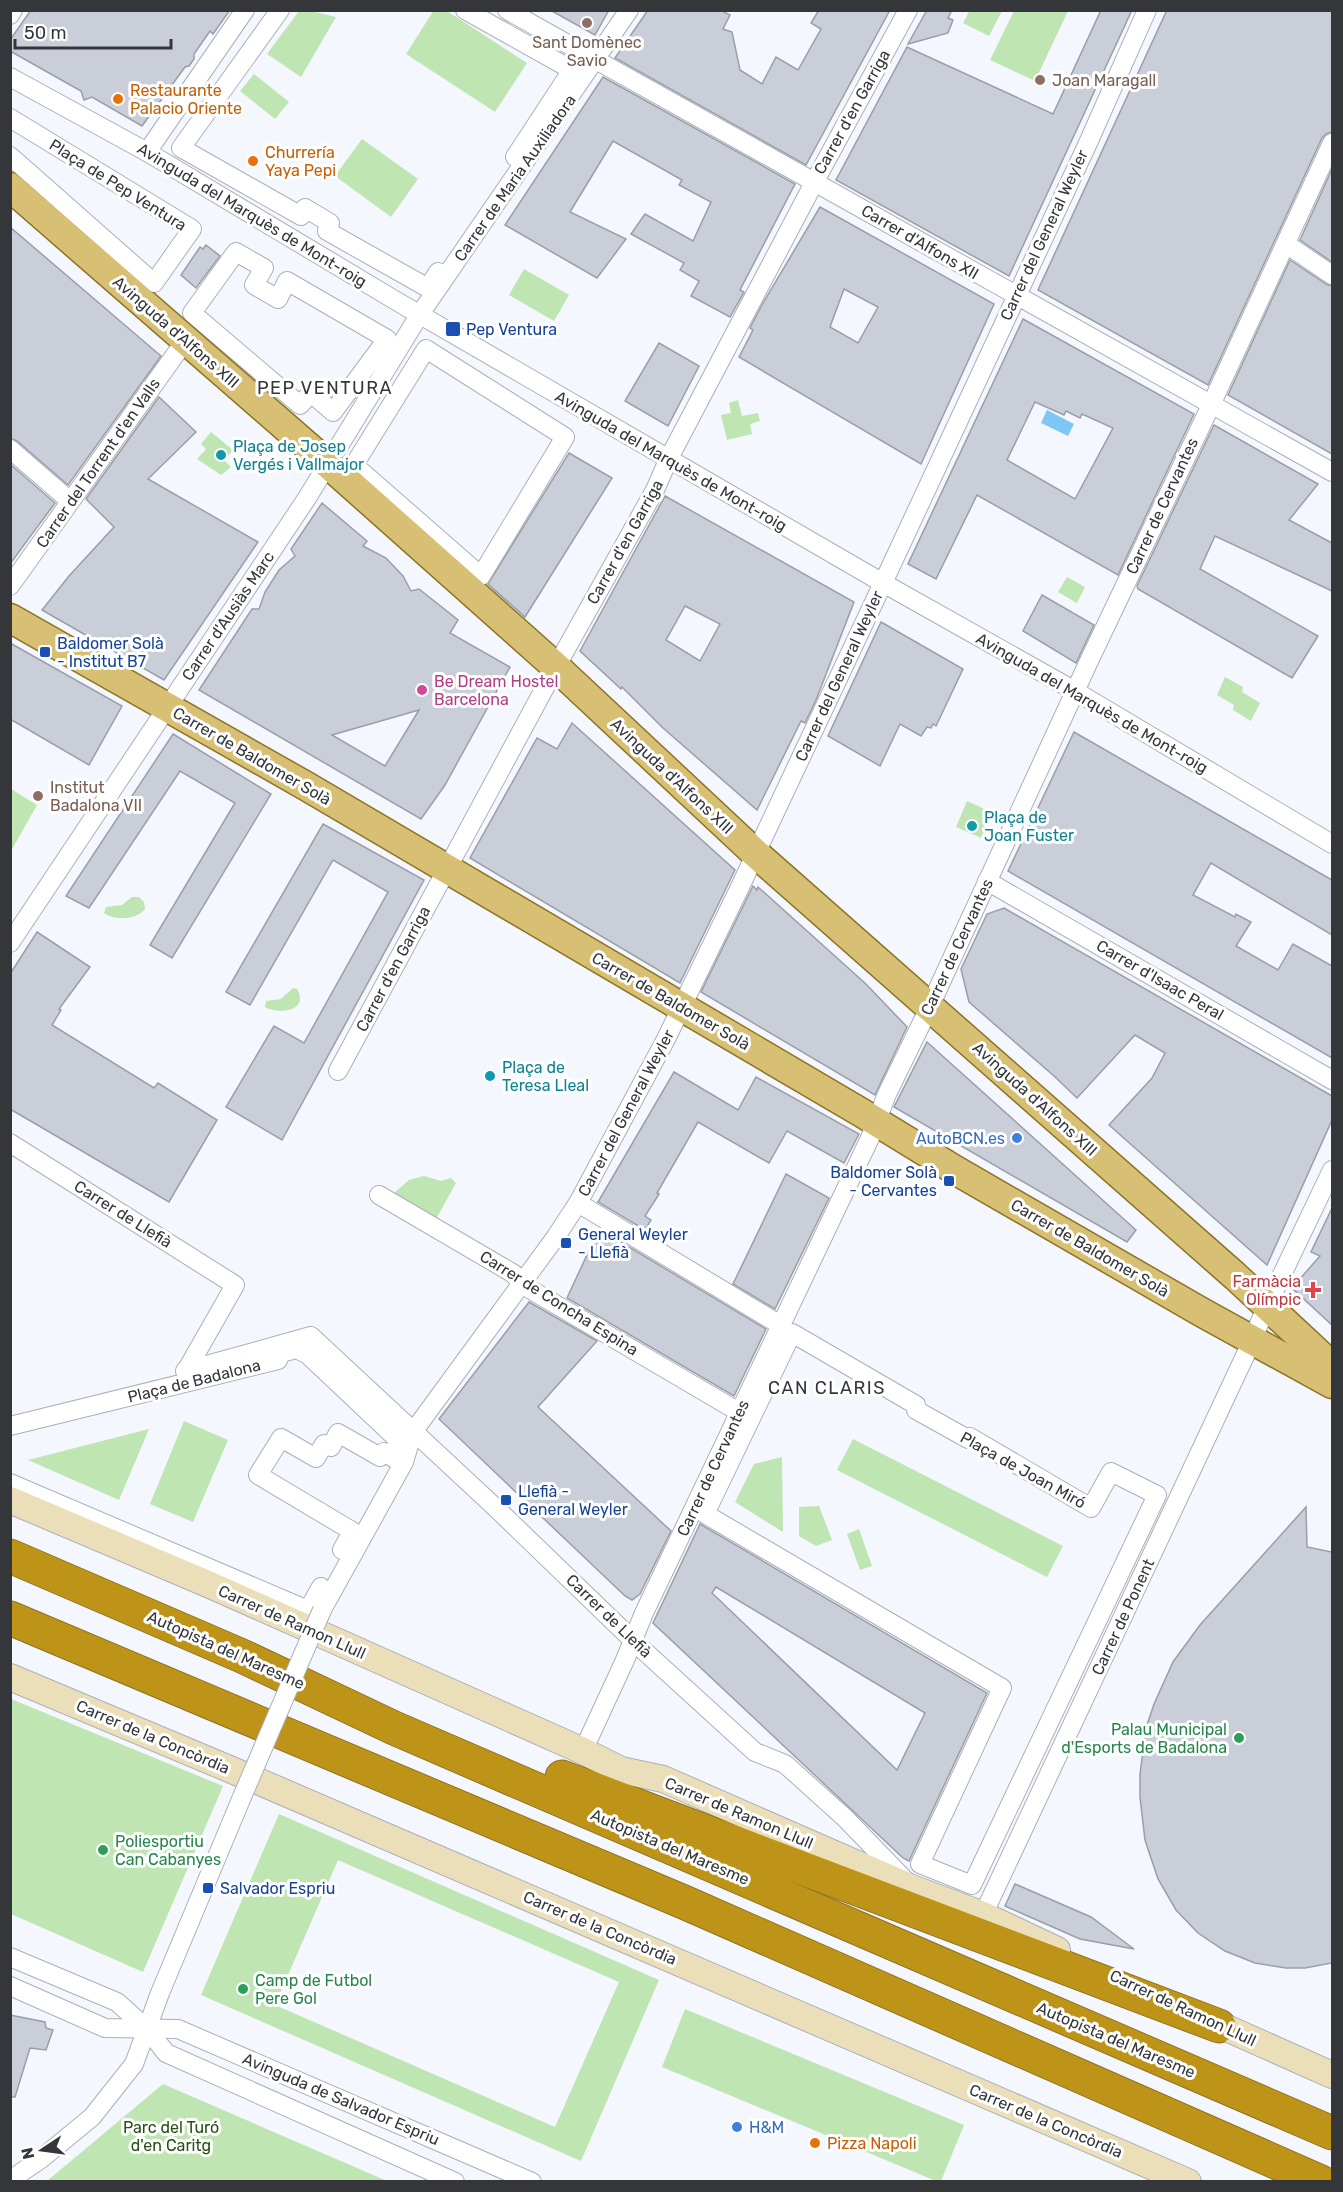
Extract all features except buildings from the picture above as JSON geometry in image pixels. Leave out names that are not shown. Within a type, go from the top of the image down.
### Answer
[{"type":"highway","name":"Autopista del Maresme","points":[[10,1556],[242,1656],[394,1728],[1332,2133]]},
{"type":"highway","points":[[10,1618],[686,1903],[1321,2181]]},
{"type":"highway","points":[[10,1629],[55,1637]]},
{"type":"highway","points":[[394,1728],[539,1768],[1220,2026]]},
{"type":"main road","name":"Avinguda d'Alfons XIII","points":[[10,187],[328,464],[556,667],[755,854],[930,1006],[1260,1322],[1332,1366]]},
{"type":"main road","name":"Carrer de Baldomer Solà","points":[[10,618],[306,786],[876,1121],[955,1170],[1224,1324],[1260,1322],[1332,1384]]},
{"type":"street","points":[[10,15],[14,10]]},
{"type":"street","points":[[147,152],[245,10]]},
{"type":"street","points":[[280,10],[181,148],[301,216],[305,208],[330,223],[327,231],[428,288],[572,70],[465,10]]},
{"type":"street","name":"Carrer d'Alfons XII","points":[[507,10],[1332,472]]},
{"type":"street","name":"Carrer de Maria Auxiliadora","points":[[420,314],[597,60],[629,10]]},
{"type":"street","name":"Carrer d'en Garriga","points":[[338,1071],[556,667],[655,490],[669,458],[815,181],[908,10]]},
{"type":"street","name":"Carrer del General Weyler","points":[[10,2181],[92,2117],[134,2064],[160,1992],[322,1610],[404,1462],[413,1432],[522,1284],[578,1203],[666,1039],[883,583],[1088,143],[1147,10]]},
{"type":"street","name":"Avinguda del Marquès de Mont-roig","points":[[10,77],[147,152],[420,314],[883,583],[1075,691],[1332,844]]},
{"type":"street","name":"Plaça de Pep Ventura","points":[[10,118],[192,229],[154,283],[10,156]]},
{"type":"street","name":"Carrer de Cervantes","points":[[583,1751],[870,1138],[887,1094],[1332,143]]},
{"type":"street","points":[[1286,244],[1332,275]]},
{"type":"street","points":[[236,252],[264,268],[254,285],[278,299],[287,281],[387,339],[333,412],[311,393],[300,405],[192,313],[236,252]]},
{"type":"street","name":"Carrer d'Ausiàs Marc","points":[[10,943],[328,464],[420,314]]},
{"type":"street","name":"Carrer del Torrent d'en Valls","points":[[10,586],[185,341]]},
{"type":"street","points":[[426,349],[566,437],[481,576],[354,465],[426,349]]},
{"type":"street","points":[[10,449],[70,501]]},
{"type":"street","name":"Carrer d'Isaac Peral","points":[[987,881],[1332,1080]]},
{"type":"street","name":"Carrer de Llefià","points":[[10,1143],[235,1285],[186,1371]]},
{"type":"street","name":"Carrer de Ponent","points":[[983,1915],[1332,1170]]},
{"type":"street","name":"Carrer de Concha Espina","points":[[379,1195],[514,1274],[522,1284],[740,1412]]},
{"type":"street","points":[[578,1203],[782,1326]]},
{"type":"street","name":"Plaça de Joan Miró","points":[[792,1333],[916,1405],[916,1410],[968,1440],[970,1437],[1091,1508],[1111,1472],[1157,1495],[972,1885],[920,1864],[1002,1688],[705,1514],[792,1333]]},
{"type":"street","name":"Carrer de Llefià","points":[[310,1336],[755,1752],[785,1764],[845,1818],[912,1888]]},
{"type":"street","name":"Plaça de Badalona","points":[[10,1413],[186,1371],[310,1336]]},
{"type":"street","name":"Plaça de Badalona","points":[[10,1426],[278,1360],[281,1353],[296,1350],[307,1354],[395,1437],[399,1446],[394,1459],[384,1452],[380,1457],[338,1433],[331,1447],[324,1444],[316,1458],[281,1438],[258,1475],[352,1531],[308,1610],[10,1483]]},
{"type":"street","name":"Carrer de Ramon Llull","points":[[10,1500],[208,1584],[621,1770],[663,1779],[912,1888],[983,1915],[1332,2076]]},
{"type":"street","name":"Carrer de la Concòrdia","points":[[10,1677],[246,1776],[1188,2181]]},
{"type":"street","name":"Avinguda de Salvador Espriu","points":[[10,1957],[117,2001],[148,2030],[166,2053],[455,2181]]},
{"type":"street","name":"Avinguda de Salvador Espriu","points":[[10,1986],[105,2028],[177,2029],[532,2181]]},
{"type":"green space","points":[[434,10],[447,11],[527,63],[495,112],[406,54]]},
{"type":"green space","points":[[970,10],[1002,10],[989,36],[963,23]]},
{"type":"green space","points":[[299,11],[311,11],[336,17],[301,77],[267,54]]},
{"type":"green space","points":[[1014,11],[1068,11],[1035,81],[990,60]]},
{"type":"green space","points":[[254,74],[289,102],[275,119],[240,91]]},
{"type":"green space","points":[[362,139],[418,179],[391,217],[335,176]]},
{"type":"green space","points":[[524,269],[569,295],[554,321],[509,295]]},
{"type":"green space","points":[[738,400],[742,416],[758,413],[760,421],[750,424],[752,434],[727,440],[721,415],[731,413],[729,403]]},
{"type":"green space","points":[[211,432],[233,450],[224,460],[231,467],[221,475],[197,459],[206,449],[201,444]]},
{"type":"green space","points":[[1067,577],[1085,587],[1077,603],[1058,592]]},
{"type":"green space","points":[[1225,677],[1243,687],[1242,692],[1260,703],[1251,721],[1233,710],[1234,705],[1217,695]]},
{"type":"green space","points":[[11,789],[37,805],[11,851]]},
{"type":"green space","points":[[967,801],[993,813],[981,838],[956,827]]},
{"type":"green space","points":[[132,897],[139,897],[144,902],[145,909],[141,913],[119,918],[104,913],[106,907],[122,905]]},
{"type":"green space","points":[[293,988],[297,989],[300,996],[296,1006],[285,1011],[265,1007],[266,1001],[281,999]]},
{"type":"green space","points":[[424,1176],[441,1181],[451,1178],[456,1183],[436,1219],[393,1194],[409,1180]]},
{"type":"green space","points":[[184,1421],[228,1440],[193,1522],[150,1504]]},
{"type":"green space","points":[[149,1429],[119,1500],[28,1460]]},
{"type":"green space","points":[[853,1439],[1063,1546],[1047,1577],[837,1470]]},
{"type":"green space","points":[[782,1457],[783,1532],[735,1502],[754,1464]]},
{"type":"green space","points":[[819,1506],[832,1540],[816,1546],[799,1536],[799,1507]]},
{"type":"green space","points":[[859,1529],[872,1566],[860,1570],[847,1534]]},
{"type":"green space","name":"Poliesportiu Can Cabanyes","points":[[11,1699],[223,1786],[143,1972],[11,1914]]},
{"type":"green space","name":"Camp de Futbol Pere Gol","points":[[279,1814],[659,1980],[581,2161],[201,1995]],"holes":[[[338,1860],[619,1982],[555,2127],[275,2005]]]},
{"type":"green space","points":[[685,2009],[964,2125],[941,2181],[936,2181],[662,2067]]},
{"type":"green space","name":"Parc del Turó d'en Caritg","points":[[163,2084],[387,2181],[47,2181]]},
{"type":"water","points":[[1047,410],[1074,424],[1068,436],[1041,423]]},
{"type":"place","name":"Sant Domènec Savio","points":[[587,23]]},
{"type":"place","name":"Joan Maragall","points":[[1040,80]]},
{"type":"place","name":"Restaurante Palacio Oriente","points":[[118,99]]},
{"type":"place","name":"Churrería Yaya Pepi","points":[[253,161]]},
{"type":"place","name":"Pep Ventura","points":[[453,329]]},
{"type":"place","name":"Plaça de Josep Vergés i Vallmajor","points":[[221,455]]},
{"type":"place","name":"Baldomer Solà - Institut B7","points":[[45,652]]},
{"type":"place","name":"Be Dream Hostel Barcelona","points":[[422,690]]},
{"type":"place","name":"Institut Badalona VII","points":[[38,796]]},
{"type":"place","name":"Plaça de Joan Fuster","points":[[972,826]]},
{"type":"place","name":"Plaça de Teresa Lleal","points":[[490,1076]]},
{"type":"place","name":"AutoBCN.es","points":[[1017,1138]]},
{"type":"place","name":"Baldomer Solà - Cervantes","points":[[949,1181]]},
{"type":"place","name":"General Weyler - Llefià","points":[[566,1243]]},
{"type":"place","name":"Farmàcia Olímpic","points":[[1313,1290]]},
{"type":"place","name":"Llefià - General Weyler","points":[[506,1500]]},
{"type":"place","name":"Palau Municipal d'Esports de Badalona","points":[[1239,1738]]},
{"type":"place","name":"Poliesportiu Can Cabanyes","points":[[103,1850]]},
{"type":"place","name":"Salvador Espriu","points":[[208,1888]]},
{"type":"place","name":"Camp de Futbol Pere Gol","points":[[243,1989]]},
{"type":"place","name":"H&M","points":[[737,2127]]},
{"type":"place","name":"Pizza Napoli","points":[[815,2143]]},
{"type":"district","name":"PEP VENTURA","points":[[325,388]]},
{"type":"district","name":"CAN CLARIS","points":[[827,1388]]}]
